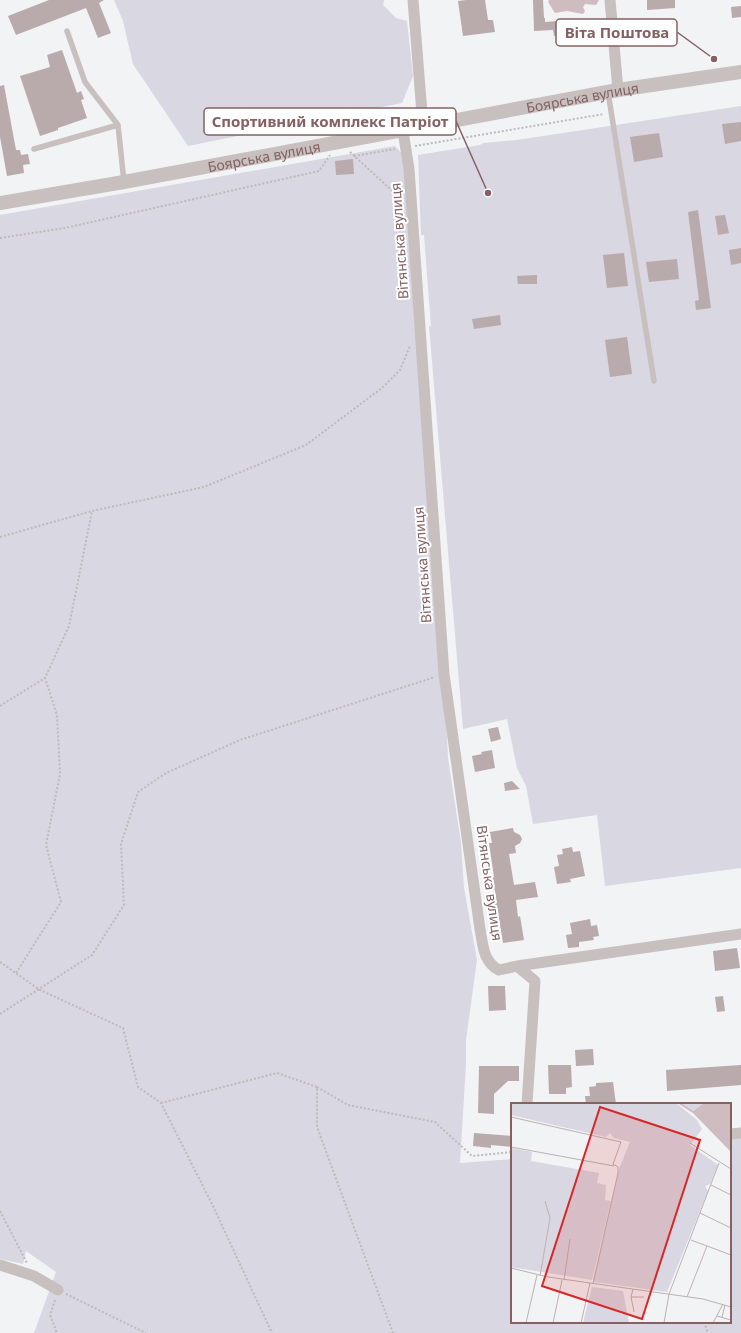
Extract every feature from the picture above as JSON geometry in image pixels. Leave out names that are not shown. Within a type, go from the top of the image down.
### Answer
[{"type":"street","points":[[413,0],[423,126]]},
{"type":"street","points":[[610,0],[613,91]]},
{"type":"street","name":"Боярська вулиця","points":[[0,203],[124,182],[613,91],[741,72]]},
{"type":"street","name":"Вітянська вулиця","points":[[403,131],[409,169],[444,674],[480,929],[486,959],[492,966],[499,970],[517,966],[741,934]]},
{"type":"street","points":[[517,966],[534,981],[527,1103]]},
{"type":"street","points":[[731,1134],[741,1133]]},
{"type":"street","points":[[0,1265],[34,1276],[58,1290]]},
{"type":"lane","points":[[67,31],[85,82],[118,125],[124,182]]},
{"type":"lane","points":[[613,91],[611,112],[654,381]]},
{"type":"lane","points":[[34,149],[118,125]]},
{"type":"path","points":[[354,156],[611,112]]},
{"type":"path","points":[[0,238],[65,228],[319,170],[339,142],[412,210]]},
{"type":"path","points":[[0,537],[92,511],[204,487],[306,445],[382,388],[400,370],[412,341],[421,329]]},
{"type":"path","points":[[0,706],[45,678],[69,626],[92,511]]},
{"type":"path","points":[[0,1014],[40,990],[92,955],[124,906],[121,844],[138,792],[166,773],[240,740],[444,674]]},
{"type":"path","points":[[16,973],[61,902],[46,845],[60,774],[57,715],[45,678]]},
{"type":"path","points":[[0,962],[40,990],[123,1028],[138,1087],[161,1103],[213,1206],[272,1333]]},
{"type":"path","points":[[161,1103],[277,1073],[318,1087],[348,1105],[435,1122],[472,1156],[511,1152]]},
{"type":"path","points":[[318,1087],[317,1127],[393,1333]]},
{"type":"path","points":[[0,1211],[34,1276]]},
{"type":"path","points":[[57,1333],[50,1315],[58,1290],[146,1333]]},
{"type":"path","points":[[704,1323],[708,1333]]},
{"type":"shaded area","points":[[114,0],[384,0],[383,5],[396,18],[407,21],[413,76],[402,103],[188,146],[133,64],[123,21]]},
{"type":"shaded area","points":[[549,0],[599,0],[596,5],[585,4],[583,7],[585,11],[583,14],[567,11],[555,13],[548,2]]},
{"type":"shaded area","points":[[741,106],[741,868],[605,886],[597,815],[533,824],[526,786],[517,768],[507,719],[463,729],[429,326],[431,326],[424,235],[421,235],[418,155],[480,145],[483,143],[517,140]]},
{"type":"shaded area","points":[[395,146],[412,165],[433,462],[448,758],[461,843],[464,888],[477,960],[466,1040],[460,1163],[511,1159],[511,1323],[731,1323],[731,1138],[741,1137],[741,1333],[34,1333],[56,1272],[26,1251],[23,1264],[0,1259],[0,215]]},
{"type":"building","points":[[49,0],[104,0],[99,3],[111,33],[98,38],[86,8],[16,35],[8,16]]},
{"type":"building","points":[[485,0],[488,20],[493,20],[495,32],[463,36],[458,1]]},
{"type":"building","points":[[533,0],[543,0],[545,22],[569,20],[571,35],[554,36],[553,30],[534,31]]},
{"type":"building","points":[[647,0],[675,0],[675,8],[647,10]]},
{"type":"building","points":[[741,6],[741,17],[732,18],[731,7]]},
{"type":"building","points":[[62,50],[77,93],[81,91],[84,99],[81,100],[87,118],[40,136],[20,76],[50,67],[47,55]]},
{"type":"building","points":[[4,85],[16,150],[20,150],[21,155],[28,154],[30,164],[23,165],[24,173],[7,176],[0,137],[0,86]]},
{"type":"building","points":[[741,122],[741,141],[725,144],[722,124]]},
{"type":"building","points":[[659,133],[663,157],[634,162],[630,137]]},
{"type":"building","points":[[353,159],[354,174],[336,175],[335,161]]},
{"type":"building","points":[[698,210],[711,308],[696,310],[695,301],[699,300],[688,212]]},
{"type":"building","points":[[725,215],[729,233],[718,235],[715,216]]},
{"type":"building","points":[[741,248],[741,263],[731,265],[729,250]]},
{"type":"building","points":[[624,253],[628,286],[607,288],[603,255]]},
{"type":"building","points":[[677,259],[679,279],[649,282],[646,262]]},
{"type":"building","points":[[537,275],[537,284],[518,284],[517,276]]},
{"type":"building","points":[[500,315],[501,325],[474,329],[472,319]]},
{"type":"building","points":[[627,337],[632,374],[610,377],[605,340]]},
{"type":"building","points":[[498,727],[501,739],[491,742],[488,729]]},
{"type":"building","points":[[492,750],[495,768],[475,772],[472,756],[482,754],[481,752]]},
{"type":"building","points":[[512,781],[520,789],[505,791],[504,783]]},
{"type":"building","points":[[513,828],[514,832],[520,835],[522,839],[520,843],[515,846],[516,853],[509,854],[514,885],[535,882],[538,897],[516,900],[518,917],[520,916],[524,940],[503,943],[498,912],[494,913],[492,904],[497,903],[494,886],[491,887],[489,878],[494,877],[489,843],[492,843],[490,832]]},
{"type":"building","points":[[572,847],[573,852],[580,851],[585,876],[570,879],[571,882],[557,884],[554,867],[559,866],[557,855],[563,854],[562,849]]},
{"type":"building","points":[[590,919],[591,926],[597,925],[599,936],[593,937],[594,940],[579,942],[579,947],[568,948],[566,935],[572,934],[570,923]]},
{"type":"building","points":[[737,948],[740,968],[715,971],[713,951]]},
{"type":"building","points":[[488,986],[505,986],[506,1010],[489,1011]]},
{"type":"building","points":[[723,996],[725,1011],[717,1012],[715,997]]},
{"type":"building","points":[[593,1049],[594,1065],[576,1066],[575,1050]]},
{"type":"building","points":[[548,1065],[571,1065],[572,1087],[566,1088],[566,1094],[549,1094]]},
{"type":"building","points":[[741,1065],[741,1085],[667,1091],[666,1070]]},
{"type":"building","points":[[479,1066],[519,1066],[519,1081],[508,1081],[494,1094],[494,1114],[478,1113]]},
{"type":"building","points":[[613,1082],[616,1103],[586,1103],[585,1096],[590,1096],[589,1087],[596,1086],[596,1083]]},
{"type":"building","points":[[474,1133],[511,1136],[511,1147],[491,1145],[491,1148],[473,1146]]},
{"type":"place","name":"Віта Поштова","points":[[714,59]]},
{"type":"place","name":"Спортивний комплекс Патріот","points":[[488,193]]}]
